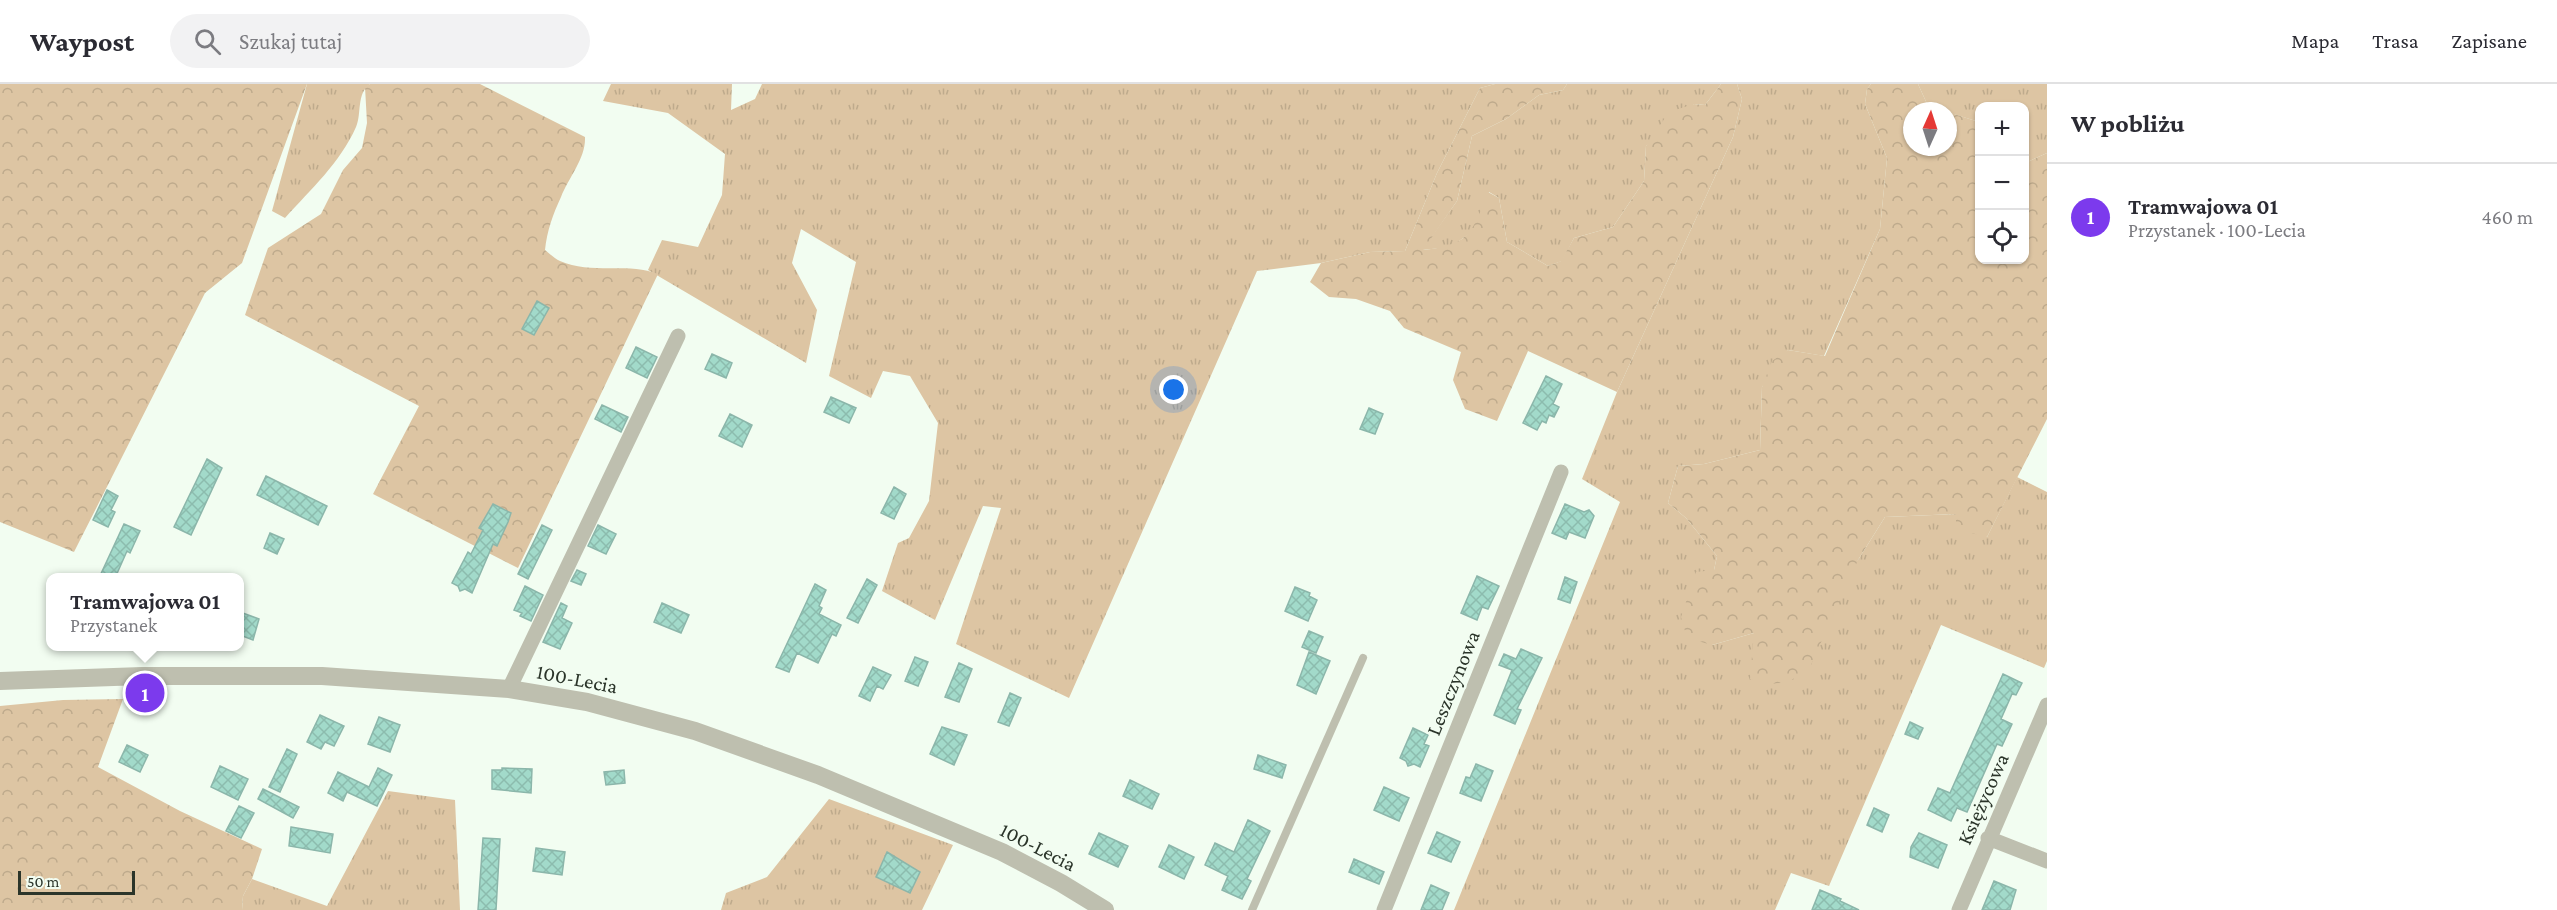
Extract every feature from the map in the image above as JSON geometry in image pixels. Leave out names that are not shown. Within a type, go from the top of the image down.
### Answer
[{"type":"street","points":[[509,689],[678,336]]},
{"type":"street","name":"Leszczynowa","points":[[1384,910],[1561,471]]},
{"type":"street","name":"100-Lecia","points":[[0,681],[142,676],[279,675],[509,689],[587,702],[695,731],[818,775],[1002,852],[1061,883],[1105,910]]},
{"type":"street","name":"Księżycowa","points":[[1959,910],[2047,705]]},
{"type":"street","points":[[1988,838],[2047,861]]},
{"type":"lane","points":[[1252,910],[1364,658]]},
{"type":"green space","points":[[0,84],[307,84],[242,263],[205,293],[74,552],[0,522]]},
{"type":"green space","points":[[307,84],[370,84],[361,99],[356,127],[342,152],[285,218],[272,211]]},
{"type":"green space","points":[[370,84],[480,84],[585,137],[580,160],[553,216],[545,250],[558,260],[572,265],[634,269],[658,274],[518,568],[373,494],[419,406],[245,315],[268,248],[321,214],[343,170],[362,148],[367,123],[365,87]]},
{"type":"green space","points":[[611,84],[732,84],[731,110],[755,99],[762,84],[1495,84],[1480,88],[1437,173],[1405,251],[1370,252],[1321,263],[1257,271],[1069,698],[956,644],[1001,508],[983,506],[935,620],[882,591],[898,543],[909,538],[929,501],[938,423],[910,376],[883,371],[871,398],[829,376],[856,262],[801,229],[792,263],[817,310],[806,363],[648,270],[662,240],[698,247],[722,195],[725,154],[668,113],[603,101]]},
{"type":"green space","points":[[1495,84],[1567,84],[1563,90],[1539,95],[1506,119],[1472,136],[1457,201],[1423,250],[1451,245],[1467,234],[1478,218],[1488,192],[1499,198],[1507,242],[1548,266],[1561,261],[1574,238],[1613,227],[1644,181],[1646,146],[1669,112],[1694,104],[1705,105],[1721,84],[1737,84],[1742,99],[1733,137],[1617,392],[1528,351],[1497,421],[1465,409],[1453,380],[1461,352],[1404,328],[1390,311],[1356,299],[1329,297],[1310,282],[1321,263],[1370,252],[1405,251],[1437,173],[1480,88]]},
{"type":"green space","points":[[1567,84],[1721,84],[1705,105],[1694,104],[1646,146],[1644,181],[1613,227],[1574,238],[1562,261],[1548,266],[1507,242],[1499,198],[1489,192],[1474,230],[1451,247],[1422,250],[1457,201],[1472,136],[1506,119],[1539,95],[1563,90]]},
{"type":"green space","points":[[1737,84],[1871,84],[1867,89],[1865,104],[1887,158],[1880,229],[1824,356],[1788,350],[1762,387],[1760,450],[1704,464],[1678,466],[1668,503],[1686,518],[1717,556],[1714,570],[1712,645],[1754,633],[1858,560],[1885,517],[1957,514],[1987,537],[2017,477],[2047,492],[2047,661],[2044,668],[1941,625],[1829,886],[1791,873],[1775,910],[1454,910],[1620,502],[1582,479],[1617,392],[1733,137],[1742,99]]},
{"type":"green space","points":[[1871,84],[1918,84],[1926,102],[1903,102],[1903,156],[1957,156],[1957,115],[1975,121],[1975,264],[2029,264],[2029,161],[2047,153],[2047,419],[1987,537],[1956,529],[1956,514],[1885,517],[1858,560],[1810,667],[1788,681],[1768,683],[1750,679],[1754,633],[1712,645],[1687,638],[1681,617],[1696,572],[1714,570],[1717,556],[1686,518],[1668,503],[1678,466],[1704,464],[1760,450],[1762,387],[1772,361],[1788,350],[1825,356],[1880,229],[1887,158],[1865,104],[1867,89]]},
{"type":"green space","points":[[1918,84],[2047,84],[2047,153],[2029,161],[2029,102],[1975,102],[1975,121],[1957,115],[1957,102],[1926,102]]},
{"type":"green space","points":[[123,699],[98,767],[180,811],[262,849],[252,879],[243,896],[242,910],[0,910],[0,706],[63,700]]},
{"type":"green space","points":[[388,791],[455,800],[460,910],[242,910],[243,896],[252,879],[327,906]]},
{"type":"green space","points":[[829,799],[953,845],[922,910],[721,910],[726,893],[767,877]]},
{"type":"building","points":[[537,301],[549,308],[534,335],[522,329]]},
{"type":"building","points":[[636,347],[657,357],[647,378],[626,368]]},
{"type":"building","points":[[712,354],[732,363],[726,378],[705,369]]},
{"type":"building","points":[[1546,376],[1562,384],[1553,404],[1559,407],[1554,417],[1549,415],[1546,423],[1542,421],[1537,430],[1523,423]]},
{"type":"building","points":[[831,397],[856,408],[849,423],[824,412]]},
{"type":"building","points":[[602,405],[628,417],[621,432],[595,419]]},
{"type":"building","points":[[1369,408],[1383,414],[1375,434],[1360,429]]},
{"type":"building","points":[[730,414],[752,425],[742,447],[719,436]]},
{"type":"building","points":[[207,459],[222,468],[191,535],[174,527]]},
{"type":"building","points":[[266,476],[327,506],[318,525],[257,495]]},
{"type":"building","points":[[894,487],[906,494],[894,519],[881,513]]},
{"type":"building","points":[[107,490],[118,496],[111,510],[115,512],[108,527],[93,520]]},
{"type":"building","points":[[493,504],[511,513],[508,522],[497,546],[493,544],[472,593],[465,589],[460,591],[458,586],[452,583],[468,552],[471,554],[483,530],[479,528]]},
{"type":"building","points":[[1565,504],[1584,512],[1589,510],[1594,516],[1585,538],[1569,532],[1566,539],[1552,533]]},
{"type":"building","points":[[124,524],[140,531],[130,553],[127,551],[117,573],[101,573]]},
{"type":"building","points":[[542,525],[552,530],[528,579],[518,574]]},
{"type":"building","points":[[598,525],[616,534],[606,554],[588,546]]},
{"type":"building","points":[[270,533],[284,539],[277,554],[264,548]]},
{"type":"building","points":[[577,570],[586,574],[581,585],[571,581]]},
{"type":"building","points":[[1477,576],[1499,586],[1488,609],[1482,607],[1477,620],[1461,613]]},
{"type":"building","points":[[1565,577],[1577,582],[1570,603],[1558,599]]},
{"type":"building","points":[[867,579],[877,585],[858,623],[847,618]]},
{"type":"building","points":[[815,584],[826,590],[819,606],[822,608],[819,614],[841,625],[836,636],[832,634],[818,663],[797,653],[789,672],[776,667]]},
{"type":"building","points":[[525,586],[543,595],[531,621],[520,616],[522,613],[514,610]]},
{"type":"building","points":[[1295,587],[1310,593],[1309,596],[1317,600],[1308,621],[1285,611]]},
{"type":"building","points":[[561,603],[567,606],[562,618],[572,623],[560,649],[543,642]]},
{"type":"building","points":[[662,603],[689,615],[681,633],[654,622]]},
{"type":"building","points":[[244,613],[259,619],[253,640],[244,637]]},
{"type":"building","points":[[1309,631],[1323,637],[1316,653],[1302,647]]},
{"type":"building","points":[[1521,649],[1542,658],[1517,709],[1521,710],[1515,724],[1494,715],[1512,670],[1499,665],[1504,654],[1516,659]]},
{"type":"building","points":[[1309,652],[1330,661],[1316,694],[1297,685]]},
{"type":"building","points":[[915,657],[928,662],[918,686],[905,681]]},
{"type":"building","points":[[959,663],[972,669],[959,702],[945,697]]},
{"type":"building","points":[[873,667],[891,675],[883,689],[877,686],[870,701],[859,696]]},
{"type":"building","points":[[2003,674],[2022,683],[2016,695],[2012,694],[2001,719],[2012,724],[2002,746],[1997,744],[1967,812],[1957,808],[1951,821],[1928,810],[1938,788],[1950,793]]},
{"type":"building","points":[[1010,693],[1021,698],[1009,726],[998,722]]},
{"type":"building","points":[[320,715],[344,726],[334,746],[325,742],[321,749],[307,742]]},
{"type":"building","points":[[379,717],[400,725],[390,752],[368,744]]},
{"type":"building","points":[[1910,722],[1923,728],[1918,739],[1905,734]]},
{"type":"building","points":[[942,727],[967,735],[954,765],[930,754]]},
{"type":"building","points":[[1413,728],[1428,735],[1424,744],[1429,746],[1420,767],[1414,764],[1408,766],[1406,761],[1400,758]]},
{"type":"building","points":[[127,745],[148,755],[140,772],[119,762]]},
{"type":"building","points":[[287,749],[297,754],[280,792],[269,787]]},
{"type":"building","points":[[1258,755],[1286,765],[1282,778],[1254,769]]},
{"type":"building","points":[[1476,764],[1493,771],[1481,801],[1460,793],[1466,777],[1470,778]]},
{"type":"building","points":[[220,766],[248,779],[238,800],[211,787]]},
{"type":"building","points":[[378,768],[392,775],[377,806],[347,792],[343,801],[328,793],[338,772],[369,787]]},
{"type":"building","points":[[502,768],[532,769],[531,793],[492,789],[492,770],[502,770]]},
{"type":"building","points":[[624,770],[625,783],[606,785],[604,772]]},
{"type":"building","points":[[1130,780],[1159,794],[1152,809],[1123,796]]},
{"type":"building","points":[[1384,787],[1409,798],[1399,821],[1374,810]]},
{"type":"building","points":[[263,789],[299,807],[293,818],[258,799]]},
{"type":"building","points":[[239,806],[254,813],[241,838],[226,831]]},
{"type":"building","points":[[1874,808],[1889,815],[1882,832],[1867,825]]},
{"type":"building","points":[[1248,820],[1270,831],[1247,879],[1251,881],[1242,899],[1222,890],[1228,876],[1205,865],[1215,843],[1234,852]]},
{"type":"building","points":[[291,827],[333,834],[330,853],[289,846]]},
{"type":"building","points":[[1437,832],[1460,842],[1451,862],[1428,853]]},
{"type":"building","points":[[1099,833],[1128,846],[1118,867],[1089,854]]},
{"type":"building","points":[[1919,833],[1947,845],[1938,868],[1910,857],[1911,847]]},
{"type":"building","points":[[483,838],[500,839],[496,910],[478,910]]},
{"type":"building","points":[[1169,845],[1194,857],[1184,879],[1159,867]]},
{"type":"building","points":[[536,848],[565,852],[562,875],[533,871]]},
{"type":"building","points":[[887,852],[920,872],[910,893],[876,877]]},
{"type":"building","points":[[1354,859],[1384,872],[1379,884],[1349,872]]},
{"type":"building","points":[[1994,881],[2016,890],[2010,910],[1982,910]]},
{"type":"building","points":[[1431,885],[1449,893],[1442,910],[1421,910]]},
{"type":"building","points":[[1820,890],[1841,899],[1840,901],[1859,910],[1812,910]]},
{"type":"place","name":"Tramwajowa 01","points":[[145,693]]}]
